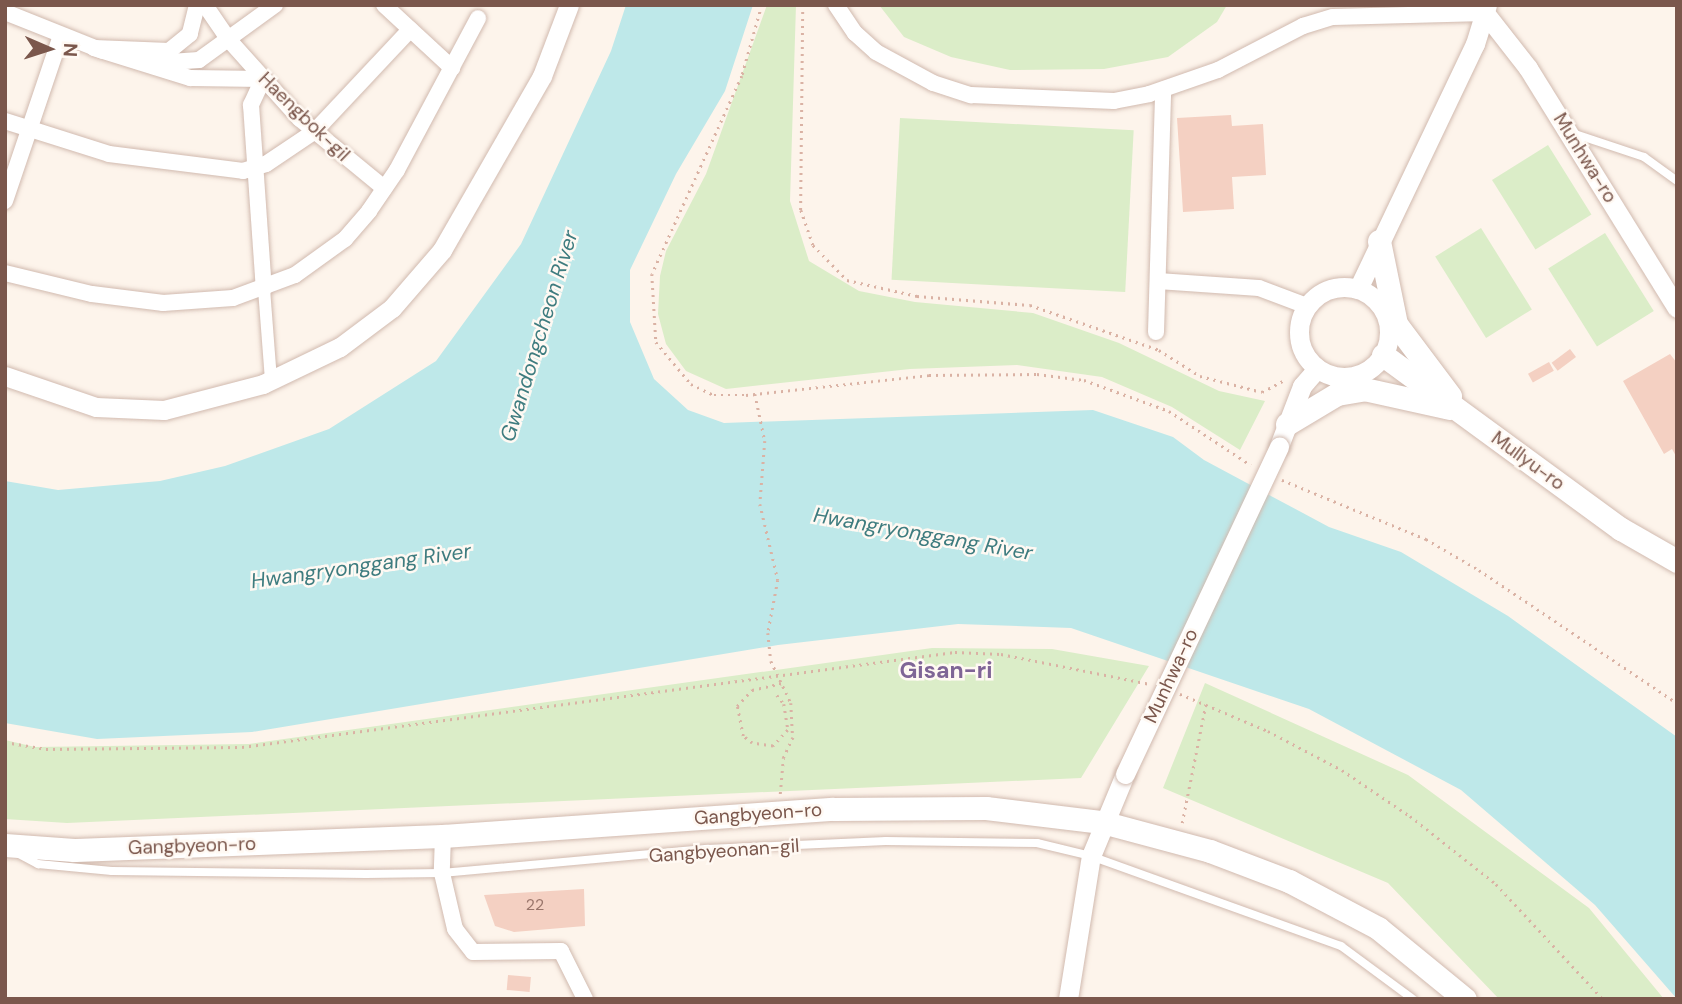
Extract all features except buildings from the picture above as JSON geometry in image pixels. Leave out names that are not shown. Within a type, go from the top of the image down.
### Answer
[{"type":"main road","points":[[1379,241],[1396,324],[1459,410]]},
{"type":"main road","name":"Mullyu-ro","points":[[1383,355],[1621,529],[1677,561]]},
{"type":"main road","points":[[1283,435],[1336,394],[1364,389],[1459,410]]},
{"type":"main road","name":"Gangbyeon-ro","points":[[5,846],[74,850],[443,836],[779,813],[950,806],[1102,822],[1177,841],[1289,881],[1378,928],[1465,999]]},
{"type":"street","points":[[94,48],[169,51],[190,34],[197,5]]},
{"type":"street","name":"Haengbok-gil","points":[[205,5],[229,40],[263,79],[315,131],[384,188]]},
{"type":"street","points":[[94,48],[169,64],[199,60],[275,5]]},
{"type":"street","points":[[384,5],[452,68]]},
{"type":"street","points":[[5,376],[96,407],[133,411],[184,407],[271,381],[318,360],[368,327],[404,296],[442,250],[542,76],[569,5]]},
{"type":"street","points":[[836,5],[855,33],[892,64],[971,95],[1114,100],[1163,90],[1218,70],[1303,26],[1333,17],[1489,8],[1358,289]]},
{"type":"street","name":"Munhwa-ro","points":[[1489,8],[1677,308]]},
{"type":"street","points":[[5,12],[61,36],[180,76],[263,79],[251,105],[271,381]]},
{"type":"street","points":[[5,273],[92,294],[163,303],[210,301],[264,289],[332,251],[358,225],[384,188],[478,18]]},
{"type":"street","points":[[5,121],[140,160],[243,171],[256,167],[315,131],[410,30]]},
{"type":"street","points":[[5,201],[61,36]]},
{"type":"street","points":[[1156,332],[1163,90]]},
{"type":"street","points":[[1158,281],[1259,288],[1307,306]]},
{"type":"street","points":[[1330,289],[1358,289],[1380,304],[1386,316],[1389,329],[1383,355],[1373,366],[1347,377],[1317,369],[1301,348],[1298,333],[1307,306],[1330,289]]},
{"type":"street","name":"Munhwa-ro","points":[[1068,999],[1091,856],[1102,822],[1283,435],[1302,386],[1317,369]]},
{"type":"street","points":[[443,836],[442,873],[454,929],[473,952],[561,951],[585,999]]},
{"type":"lane","points":[[1569,132],[1644,157],[1677,181]]},
{"type":"lane","name":"Gangbyeonan-gil","points":[[5,846],[38,864],[112,871],[442,873],[709,849],[950,839],[1037,843],[1091,856],[1341,946],[1413,999]]},
{"type":"path","points":[[762,5],[742,76],[652,274],[651,305],[656,342],[691,384],[714,395],[755,394],[929,375],[1037,374],[1084,380],[1169,411],[1259,469]]},
{"type":"path","points":[[803,5],[802,210],[813,245],[847,280],[918,296],[1030,305],[1159,350],[1200,376],[1262,392],[1281,379],[1302,386]]},
{"type":"path","points":[[755,394],[765,442],[760,504],[778,580],[768,633],[771,661],[793,711],[793,737],[780,773],[779,813]]},
{"type":"path","points":[[1270,474],[1426,539],[1677,703]]},
{"type":"path","points":[[5,742],[46,749],[242,747],[955,652],[1002,654],[1153,685]]},
{"type":"path","points":[[777,695],[784,704],[788,730],[773,746],[752,743],[743,736],[737,706],[752,690],[782,683]]},
{"type":"path","points":[[1180,694],[1206,703],[1342,770],[1410,816],[1496,884],[1603,999]]},
{"type":"path","points":[[1177,841],[1195,773],[1206,703]]},
{"type":"green space","points":[[767,5],[796,5],[790,201],[809,261],[859,291],[915,302],[1033,313],[1119,343],[1219,391],[1265,401],[1240,450],[1172,407],[1102,377],[1017,365],[910,369],[726,389],[686,371],[666,344],[658,314],[660,276],[666,251],[706,174]]},
{"type":"green space","points":[[879,5],[1227,5],[1217,22],[1168,57],[1104,69],[1010,70],[951,57],[904,37]]},
{"type":"green space","points":[[900,118],[1134,130],[1125,292],[892,280]]},
{"type":"green space","points":[[1548,145],[1591,215],[1535,250],[1492,180]]},
{"type":"green space","points":[[1481,228],[1532,309],[1486,338],[1435,257]]},
{"type":"green space","points":[[1605,233],[1654,311],[1597,347],[1548,269]]},
{"type":"green space","points":[[932,648],[1052,649],[1149,666],[1081,778],[67,823],[5,819],[5,740],[35,747],[249,744]]},
{"type":"green space","points":[[1205,683],[1408,775],[1589,908],[1664,999],[1499,999],[1388,883],[1163,788]]},
{"type":"water","points":[[626,5],[753,5],[725,91],[676,174],[630,270],[630,322],[654,379],[688,410],[724,423],[1093,410],[1173,437],[1204,460],[1329,527],[1401,552],[1508,616],[1677,737],[1677,999],[1595,905],[1461,790],[1309,709],[1071,628],[958,624],[778,645],[252,732],[97,739],[5,723],[5,481],[58,490],[160,481],[225,466],[329,429],[436,361],[521,244],[611,51]]},
{"type":"district","name":"Gisan-ri","points":[[946,670]]},
{"type":"water label","name":"Gwandongcheon River","points":[[539,336]]},
{"type":"water label","name":"Hwangryonggang River","points":[[923,534]]},
{"type":"water label","name":"Hwangryonggang River","points":[[361,566]]}]
